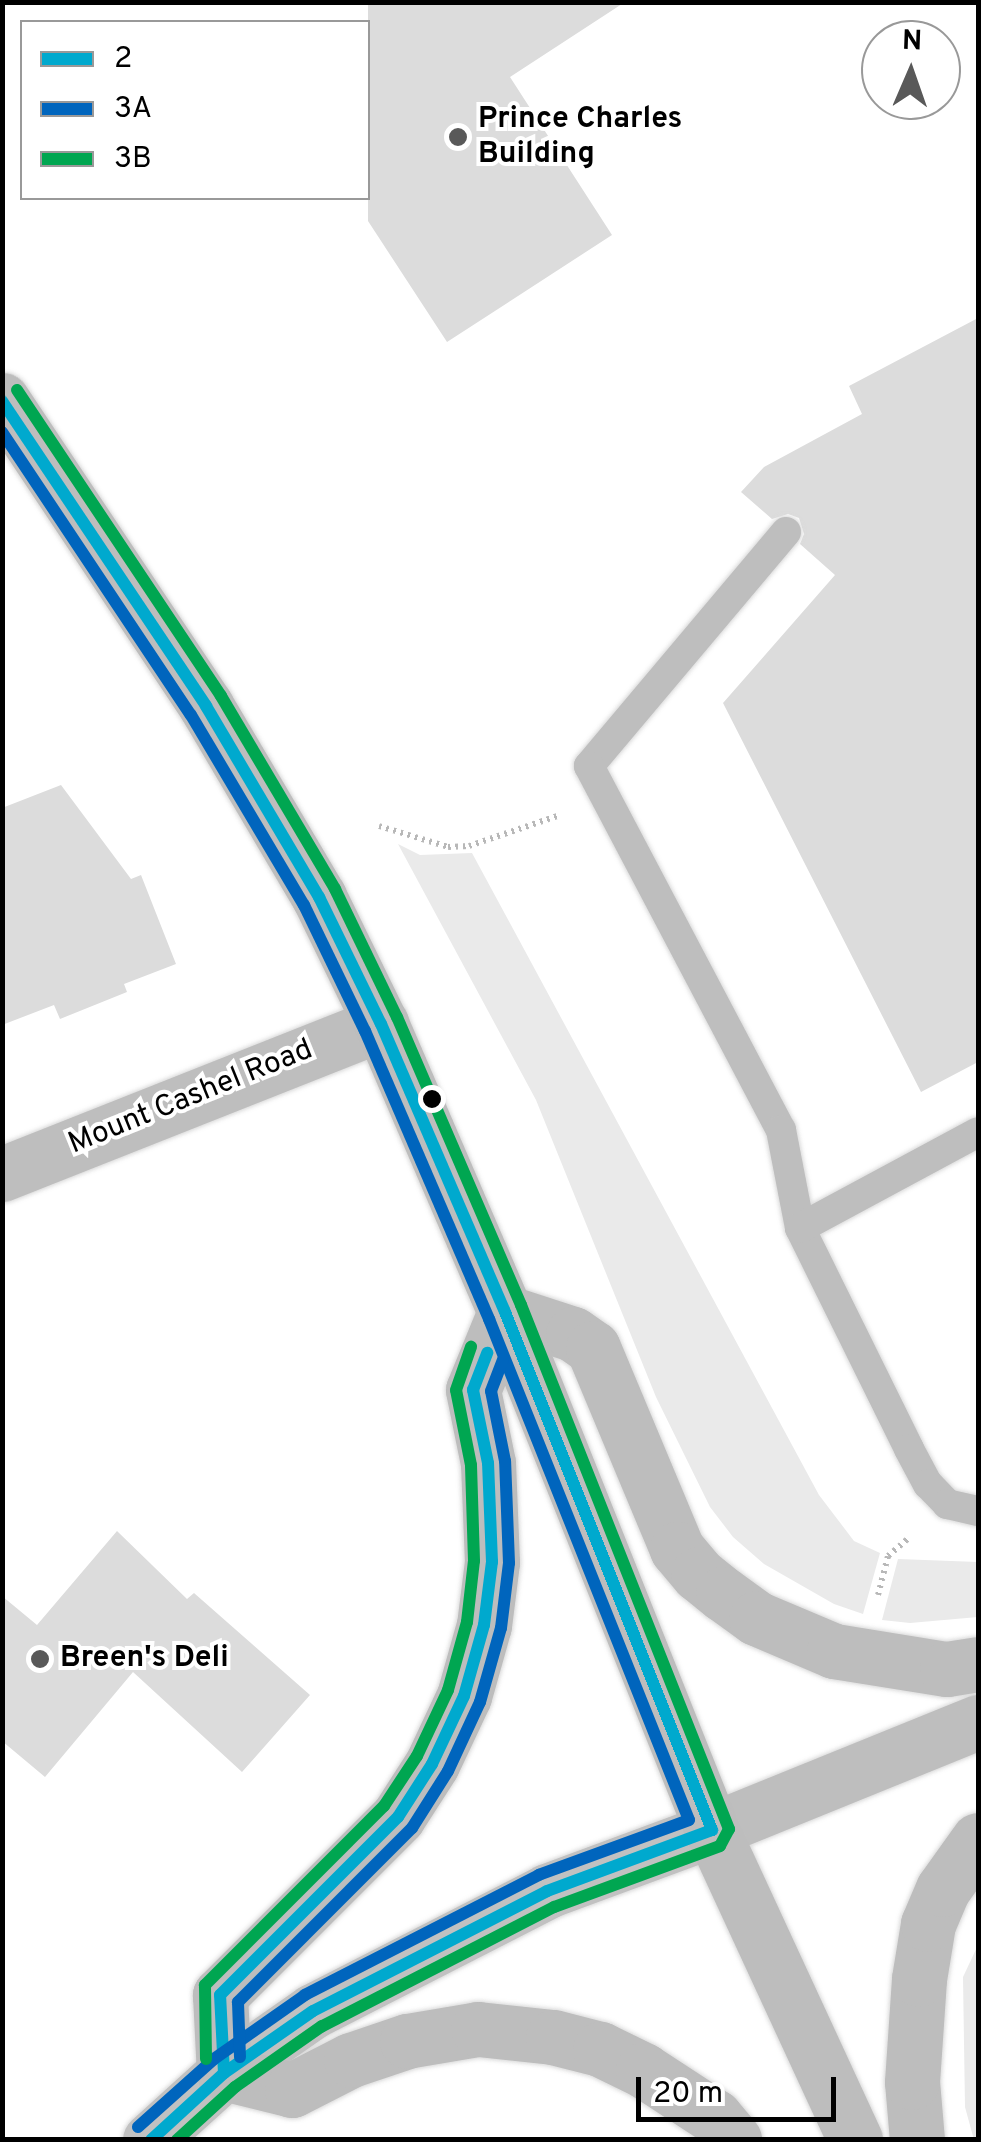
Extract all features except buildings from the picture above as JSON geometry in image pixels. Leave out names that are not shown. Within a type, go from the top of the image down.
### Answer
[{"type":"main road","points":[[2,400],[268,808],[381,1024],[506,1312],[712,1830],[856,2140]]},
{"type":"main road","points":[[506,1312],[573,1334],[592,1348],[677,1549],[698,1574],[745,1610],[834,1651],[947,1669],[978,1664]]},
{"type":"main road","points":[[224,2073],[220,1996],[398,1817],[432,1764],[464,1696],[484,1625],[492,1562],[488,1463],[473,1390],[506,1312]]},
{"type":"main road","points":[[150,2140],[224,2073],[313,2011],[546,1891],[712,1830]]},
{"type":"main road","points":[[917,2140],[912,2082],[918,1979],[928,1924],[943,1889],[978,1840]]},
{"type":"main road","points":[[224,2073],[292,2090],[351,2060],[408,2041],[478,2029],[553,2037],[600,2048],[643,2070],[714,2117],[734,2140]]},
{"type":"street","name":"Mount Cashel Road","points":[[2,1174],[381,1024]]},
{"type":"street","points":[[712,1830],[978,1722]]},
{"type":"lane","points":[[786,532],[589,766],[781,1130],[800,1228],[908,1449],[928,1484],[947,1504],[978,1511]]},
{"type":"lane","points":[[800,1228],[978,1132]]},
{"type":"path","points":[[380,826],[429,843],[468,846],[606,800]]},
{"type":"path","points":[[874,1612],[888,1556],[947,1504]]},
{"type":"shaded area","points":[[398,844],[420,855],[472,853],[819,1495],[854,1541],[880,1553],[863,1614],[834,1604],[764,1564],[733,1537],[710,1507],[656,1397],[536,1100]]},
{"type":"shaded area","points":[[898,1559],[978,1562],[978,1617],[910,1623],[882,1620]]},
{"type":"shaded area","points":[[978,1945],[978,2139],[974,2140],[965,2107],[963,1977]]},
{"type":"transit line","name":"3B","points":[[17,390],[221,696],[335,889],[397,1017],[521,1305],[729,1829],[720,1846],[554,1907],[322,2026],[235,2087],[177,2140]]},
{"type":"transit line","name":"2","points":[[2,401],[206,706],[319,897],[381,1024],[505,1312],[712,1830]]},
{"type":"transit line","name":"3A","points":[[2,432],[191,715],[304,905],[365,1031],[489,1319],[689,1820],[539,1875],[305,1995],[214,2059],[138,2127]]},
{"type":"transit line","name":"3B","points":[[206,2059],[205,1985],[384,1806],[417,1756],[448,1690],[467,1622],[474,1561],[471,1465],[456,1390],[471,1347]]},
{"type":"transit line","name":"2","points":[[224,2073],[220,1995],[398,1817],[432,1764],[464,1696],[484,1625],[492,1562],[488,1463],[473,1390],[487,1353]]},
{"type":"transit line","name":"3A","points":[[240,2057],[238,2002],[412,1828],[448,1771],[480,1702],[501,1628],[509,1563],[505,1461],[491,1391],[503,1359]]},
{"type":"transit line","name":"2","points":[[151,2140],[224,2073],[313,2011],[547,1891],[712,1830]]},
{"type":"place","name":"Prince Charles Building","points":[[458,137]]},
{"type":"place","name":"Breen's Deli","points":[[40,1659]]}]
